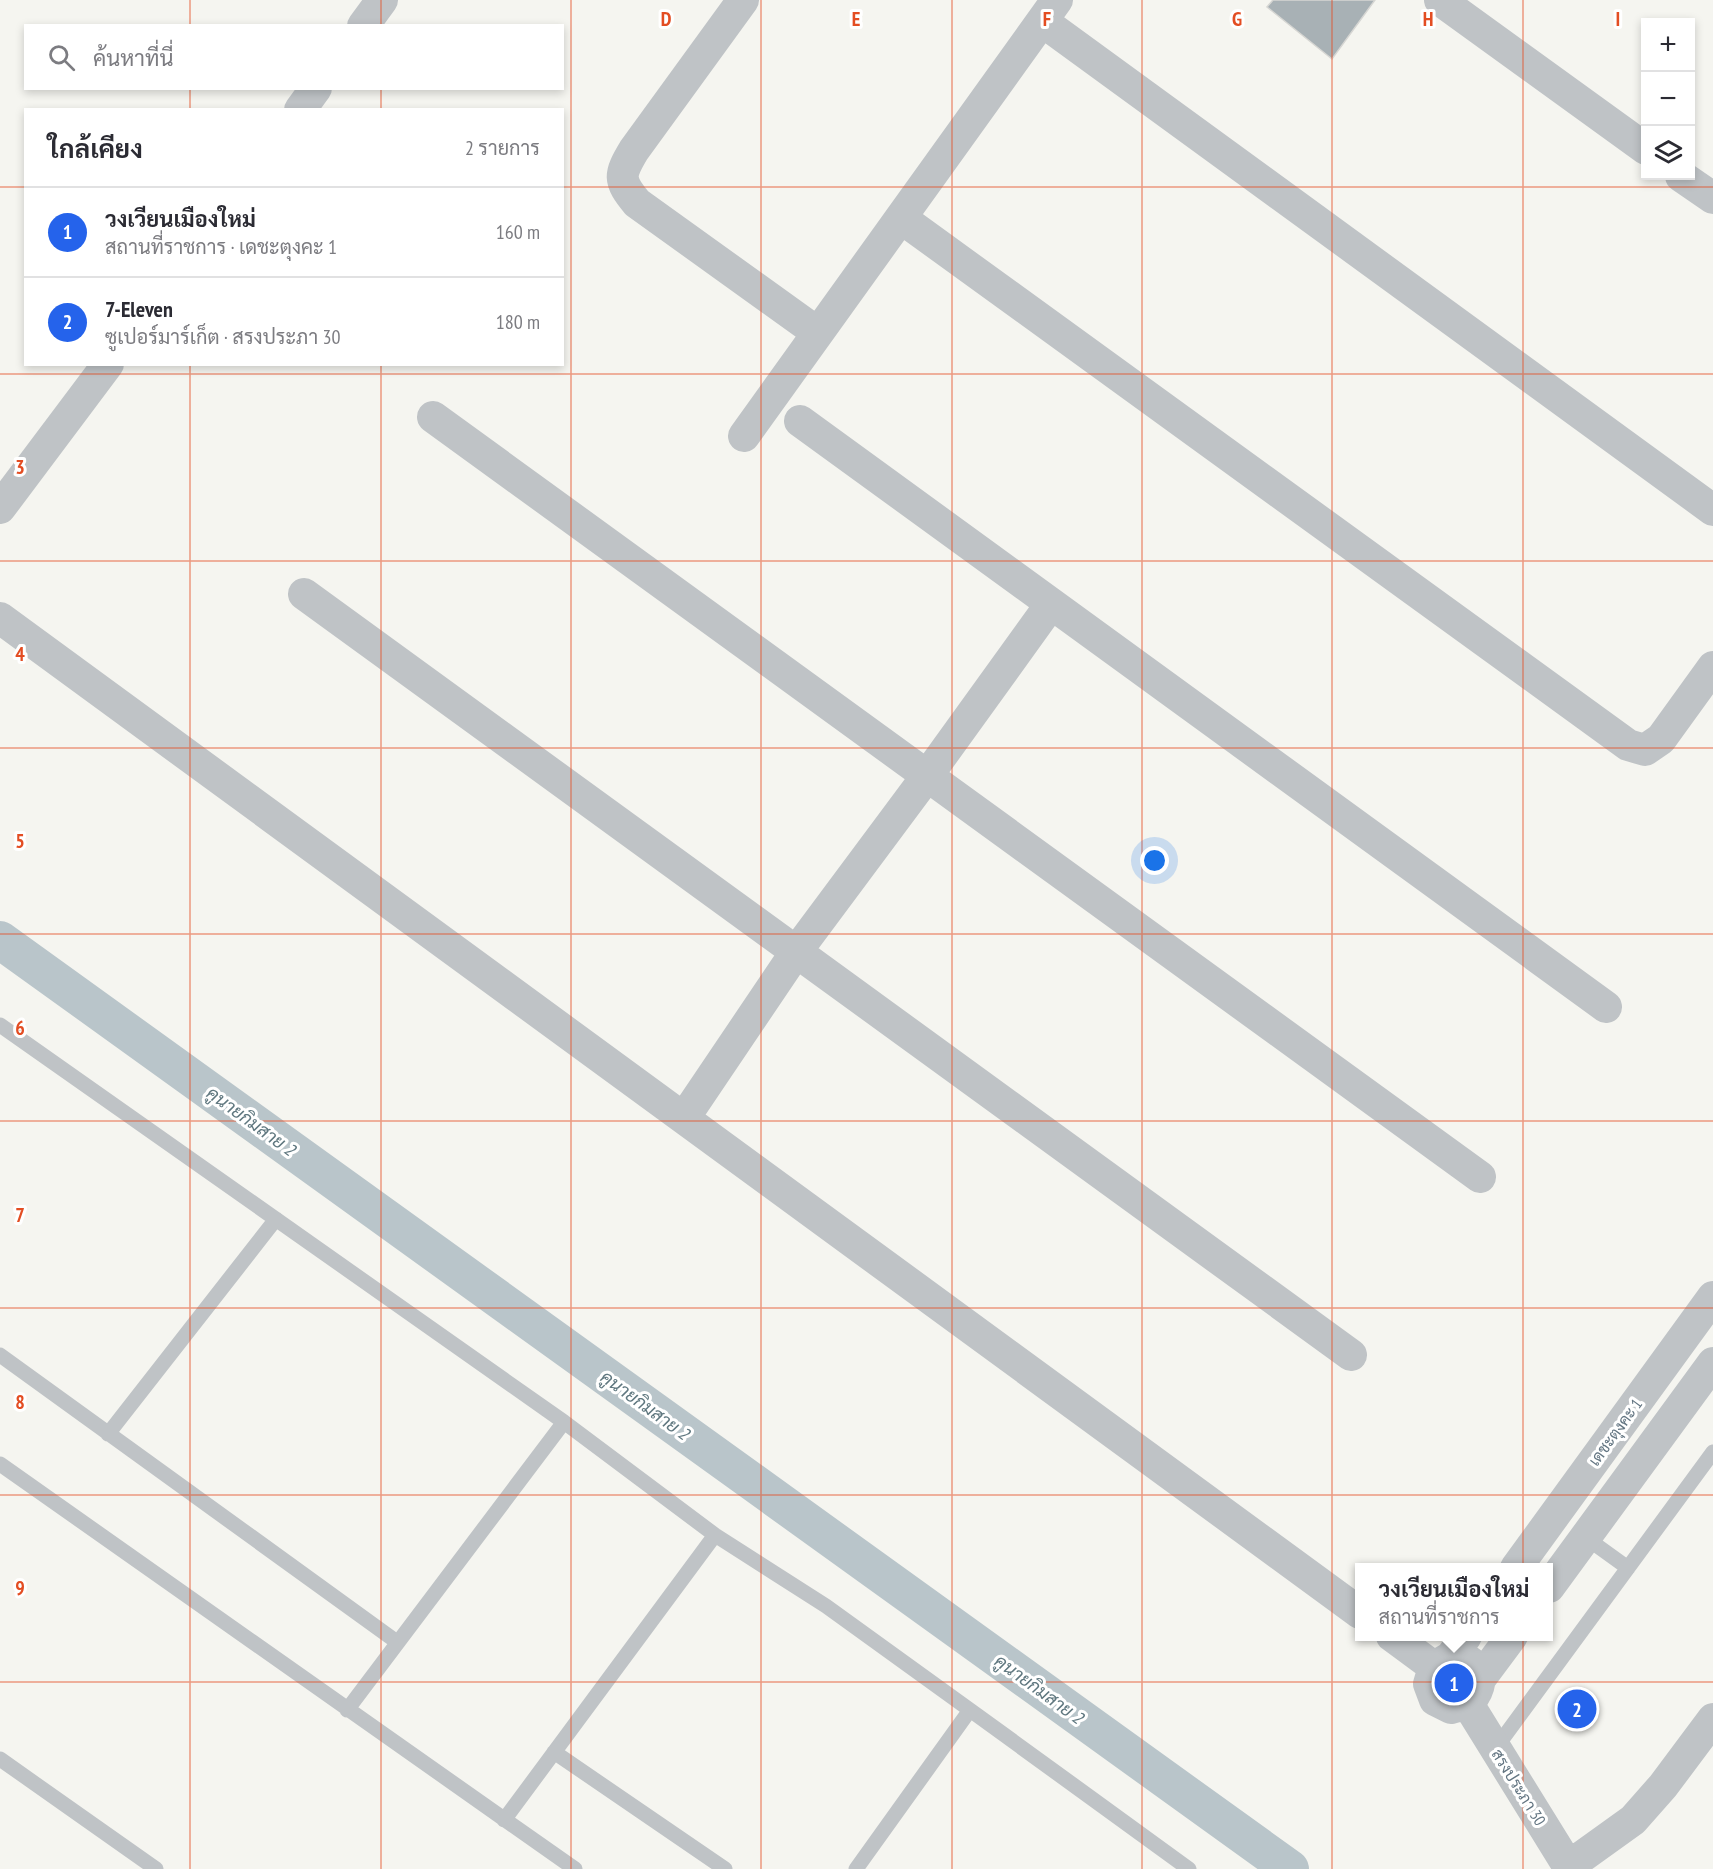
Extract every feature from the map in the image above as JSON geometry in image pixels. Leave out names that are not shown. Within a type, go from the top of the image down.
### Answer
[{"type":"street","points":[[364,24],[382,0]]},
{"type":"street","points":[[743,0],[634,150],[622,170],[623,186],[637,203],[818,333]]},
{"type":"street","points":[[1440,0],[1641,145]]},
{"type":"street","points":[[744,436],[1049,11],[1713,510]]},
{"type":"street","points":[[301,108],[315,90]]},
{"type":"street","points":[[1688,180],[1713,198]]},
{"type":"street","points":[[901,218],[1628,745],[1645,750],[1661,740],[1713,667]]},
{"type":"street","points":[[0,508],[106,366]]},
{"type":"street","points":[[433,417],[1480,1178]]},
{"type":"street","points":[[800,421],[1605,1007]]},
{"type":"street","points":[[304,594],[1351,1354]]},
{"type":"street","points":[[684,1118],[796,952],[1051,604]]},
{"type":"street","points":[[0,618],[1355,1610]]},
{"type":"street","name":"เดชะตุงคะ 1","points":[[1520,1563],[1713,1297]]},
{"type":"street","points":[[1553,1580],[1713,1363]]},
{"type":"street","points":[[1408,1641],[1470,1662],[1474,1691]]},
{"type":"street","points":[[1450,1654],[1429,1684],[1436,1700],[1451,1708],[1474,1691],[1509,1641]]},
{"type":"street","name":"สรงประภา 30","points":[[1474,1691],[1496,1749],[1569,1868]]},
{"type":"street","points":[[1569,1868],[1633,1820],[1663,1786],[1713,1719]]},
{"type":"lane","points":[[2,1030],[564,1422],[715,1534],[826,1606],[1190,1869]]},
{"type":"lane","points":[[108,1434],[276,1219]]},
{"type":"lane","points":[[0,1355],[398,1642]]},
{"type":"lane","points":[[348,1710],[564,1422]]},
{"type":"lane","points":[[1496,1749],[1713,1452]]},
{"type":"lane","points":[[0,1464],[575,1869]]},
{"type":"lane","points":[[504,1820],[715,1534]]},
{"type":"lane","points":[[1585,1537],[1628,1568]]},
{"type":"lane","points":[[856,1869],[970,1710]]},
{"type":"lane","points":[[554,1752],[725,1869]]},
{"type":"lane","points":[[0,1759],[156,1869]]},
{"type":"building","points":[[1273,0],[1375,0],[1332,59],[1267,7]]},
{"type":"waterway","name":"คูนายกิมสาย 2","points":[[0,940],[1290,1869]]},
{"type":"place","name":"วงเวียนเมืองใหม่","points":[[1454,1683]]},
{"type":"place","name":"7-Eleven","points":[[1577,1709]]}]
